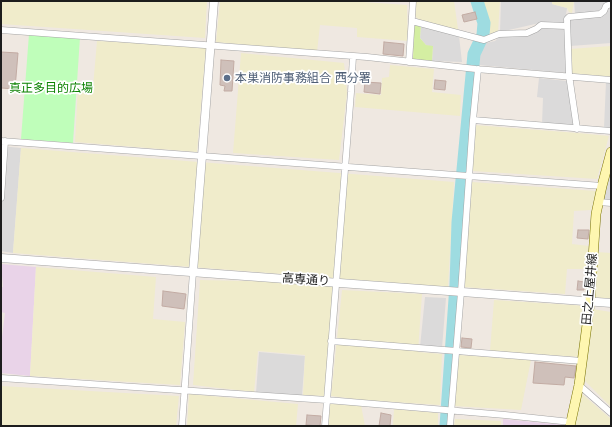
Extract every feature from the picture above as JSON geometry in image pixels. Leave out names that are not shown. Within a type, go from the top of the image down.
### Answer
[{"type":"main road","name":"田之上屋井線","points":[[570,424],[579,384],[590,302],[596,214],[611,152]]},
{"type":"street","points":[[182,426],[214,1]]},
{"type":"street","points":[[409,62],[413,1]]},
{"type":"street","points":[[577,128],[569,75],[566,26],[567,19],[569,17],[600,14],[604,11],[606,6],[611,4]]},
{"type":"street","points":[[412,21],[484,40],[500,34],[527,33],[541,25],[566,26]]},
{"type":"street","points":[[1,30],[353,56],[611,80]]},
{"type":"street","points":[[325,426],[353,56]]},
{"type":"street","points":[[450,426],[456,351],[457,292],[469,177],[475,68]]},
{"type":"street","points":[[473,120],[611,131]]},
{"type":"street","points":[[1,198],[3,141],[602,186]]},
{"type":"street","points":[[599,202],[611,203]]},
{"type":"street","name":"高専通り","points":[[1,258],[611,303]]},
{"type":"street","points":[[331,341],[582,361]]},
{"type":"street","points":[[1,378],[452,410],[570,424]]},
{"type":"street","points":[[579,384],[611,413]]},
{"type":"shaded area","points":[[1,1],[207,1],[205,38],[1,24]]},
{"type":"shaded area","points":[[220,1],[349,1],[407,5],[408,41],[357,37],[357,28],[320,25],[317,52],[216,42]]},
{"type":"shaded area","points":[[416,1],[454,1],[458,29],[455,31],[418,19],[415,16]]},
{"type":"shaded area","points":[[483,1],[500,1],[498,33],[488,34],[489,23]]},
{"type":"shaded area","points":[[501,1],[552,1],[552,4],[567,8],[565,22],[563,24],[544,22],[500,32]]},
{"type":"shaded area","points":[[552,1],[574,1],[572,13],[569,12],[567,8],[552,4]]},
{"type":"shaded area","points":[[574,1],[611,1],[602,7],[599,13],[575,14]]},
{"type":"shaded area","points":[[611,7],[611,43],[570,46],[568,21],[571,19],[601,17]]},
{"type":"shaded area","points":[[421,25],[459,36],[462,62],[432,61],[433,47],[426,45],[420,38]]},
{"type":"shaded area","points":[[542,27],[565,29],[567,73],[478,65],[478,57],[486,43],[495,41],[500,36]]},
{"type":"shaded area","points":[[97,41],[206,47],[197,152],[75,142],[78,87],[93,87]]},
{"type":"shaded area","points":[[611,46],[611,77],[570,73],[570,49]]},
{"type":"shaded area","points":[[241,53],[344,63],[347,93],[339,160],[233,153]]},
{"type":"shaded area","points":[[390,65],[434,69],[432,92],[461,95],[460,116],[355,107],[356,93],[381,95],[382,78],[389,77]]},
{"type":"shaded area","points":[[539,78],[567,81],[575,124],[573,126],[542,124],[543,98],[537,97]]},
{"type":"shaded area","points":[[606,82],[611,83],[611,128],[604,128]]},
{"type":"shaded area","points":[[474,125],[609,136],[597,179],[473,171]]},
{"type":"shaded area","points":[[1,146],[21,148],[13,253],[1,251]]},
{"type":"shaded area","points":[[21,148],[454,182],[448,287],[13,253]]},
{"type":"shaded area","points":[[611,164],[611,201],[605,200],[602,196]]},
{"type":"shaded area","points":[[472,182],[596,191],[591,210],[574,211],[572,244],[589,246],[586,269],[567,269],[565,294],[463,287]]},
{"type":"shaded area","points":[[597,252],[611,253],[611,299],[595,297]]},
{"type":"shaded area","points":[[1,264],[36,267],[30,376],[1,373],[1,345],[5,313],[1,312],[1,287],[3,287]]},
{"type":"shaded area","points":[[36,267],[156,277],[153,319],[185,322],[180,385],[30,376]]},
{"type":"shaded area","points":[[200,280],[335,283],[324,396],[303,395],[305,355],[258,351],[254,392],[193,385]]},
{"type":"shaded area","points":[[342,290],[422,294],[418,352],[442,354],[440,405],[363,400],[331,396]]},
{"type":"shaded area","points":[[425,297],[446,298],[442,348],[420,347]]},
{"type":"shaded area","points":[[494,300],[587,306],[580,357],[490,351]]},
{"type":"shaded area","points":[[592,309],[611,312],[611,407],[585,381]]},
{"type":"shaded area","points":[[259,352],[305,356],[302,396],[256,393]]},
{"type":"shaded area","points":[[458,355],[531,360],[521,410],[454,406]]},
{"type":"shaded area","points":[[1,386],[179,396],[176,426],[1,426]]},
{"type":"shaded area","points":[[581,393],[611,419],[611,426],[574,426]]},
{"type":"shaded area","points":[[189,394],[298,404],[296,426],[187,426]]},
{"type":"shaded area","points":[[330,404],[361,405],[365,426],[328,426]]},
{"type":"shaded area","points":[[394,409],[438,413],[438,426],[393,426]]},
{"type":"shaded area","points":[[455,419],[501,421],[501,426],[454,426]]},
{"type":"shaded area","points":[[503,419],[565,425],[565,426],[503,426]]},
{"type":"green space","points":[[418,24],[421,25],[420,38],[426,45],[433,46],[432,61],[413,59],[414,26]]},
{"type":"green space","name":"真正多目的広場","points":[[29,34],[80,37],[73,143],[21,139]]},
{"type":"building","points":[[475,12],[477,19],[464,22],[462,15]]},
{"type":"building","points":[[384,42],[404,44],[403,56],[383,54]]},
{"type":"building","points":[[1,52],[18,53],[15,89],[1,88]]},
{"type":"building","name":"本巣消防事務組合 西分署","points":[[221,60],[234,61],[232,91],[224,91],[225,86],[220,85]]},
{"type":"building","points":[[435,80],[446,81],[445,90],[434,89]]},
{"type":"building","points":[[365,82],[381,83],[380,94],[364,92]]},
{"type":"building","points":[[578,230],[589,230],[588,239],[577,238]]},
{"type":"building","points":[[578,281],[584,282],[584,290],[577,290]]},
{"type":"building","points":[[163,291],[186,294],[184,309],[162,306]]},
{"type":"building","points":[[462,338],[472,339],[471,348],[461,347]]},
{"type":"building","points":[[535,362],[576,366],[574,378],[565,377],[564,385],[533,383]]},
{"type":"building","points":[[381,413],[391,415],[390,426],[379,426]]},
{"type":"building","points":[[307,415],[321,416],[320,426],[306,425]]},
{"type":"waterway","points":[[446,426],[456,285],[458,222],[474,54],[483,35],[484,23],[477,1]]},
{"type":"place","name":"本巣消防事務組合 西分署","points":[[227,78]]}]
